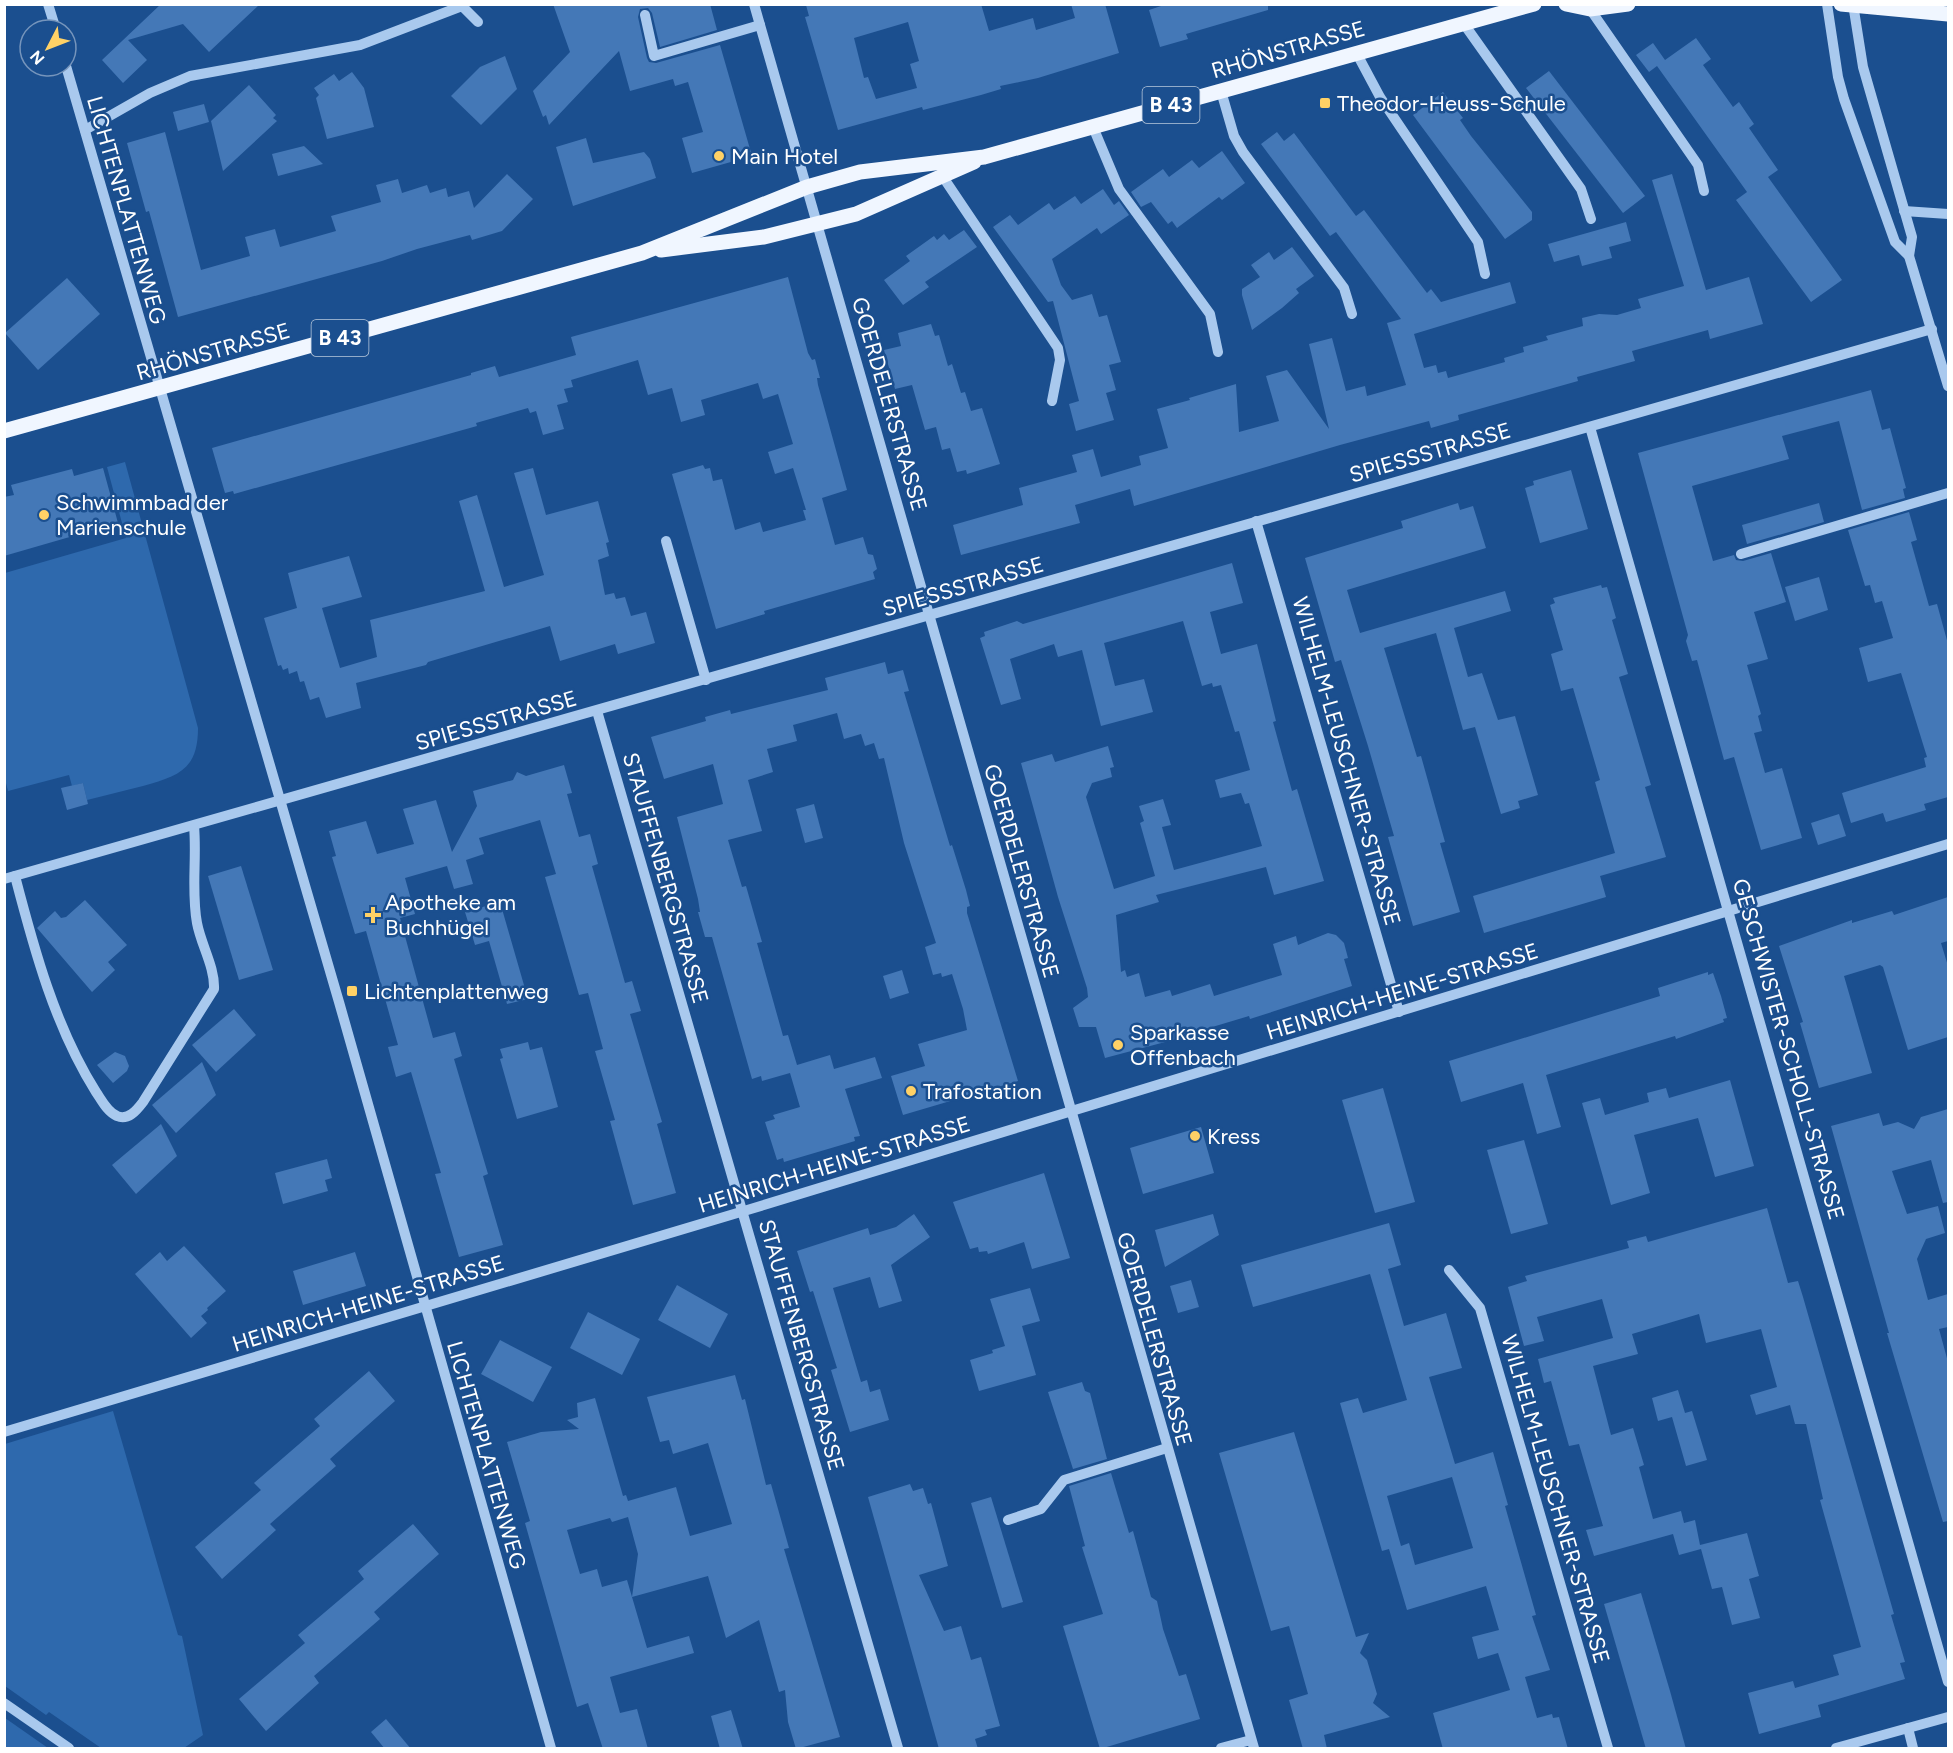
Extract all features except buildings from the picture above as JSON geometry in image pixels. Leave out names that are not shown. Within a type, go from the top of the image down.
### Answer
[{"type":"main road","name":"RHÖNSTRASSE","points":[[4,431],[158,390],[642,253],[807,187],[860,172],[984,157],[1534,4]]},
{"type":"main road","points":[[1566,4],[1590,9],[1628,4]]},
{"type":"main road","points":[[1849,5],[1948,14]]},
{"type":"main road","name":"RHÖNSTRASSE","points":[[642,253],[764,237],[856,214],[984,157]]},
{"type":"street","name":"GOERDELERSTRASSE","points":[[754,4],[1252,1744]]},
{"type":"street","points":[[1827,4],[1838,77],[1844,99],[1895,242],[1909,256]]},
{"type":"street","points":[[1849,5],[1863,67],[1912,237],[1909,256],[1948,386]]},
{"type":"street","points":[[85,130],[150,93],[190,76],[360,45],[462,6],[478,22]]},
{"type":"street","points":[[1590,9],[1698,165],[1704,191]]},
{"type":"street","points":[[645,15],[654,56],[760,25]]},
{"type":"street","points":[[1464,24],[1581,189],[1591,219]]},
{"type":"street","points":[[1357,54],[1380,97],[1478,242],[1485,274]]},
{"type":"street","name":"LICHTENPLATTENWEG","points":[[70,78],[551,1749]]},
{"type":"street","points":[[1221,91],[1234,136],[1243,152],[1344,288],[1352,314]]},
{"type":"street","points":[[1093,127],[1119,189],[1210,314],[1218,352]]},
{"type":"street","points":[[943,177],[1058,348],[1060,360],[1052,401]]},
{"type":"street","points":[[1904,211],[1948,214]]},
{"type":"street","name":"SPIESSSTRASSE","points":[[10,877],[280,802],[1932,329]]},
{"type":"street","name":"GESCHWISTER-SCHOLL-STRASSE","points":[[1590,427],[1948,1682]]},
{"type":"street","points":[[1741,554],[1948,493]]},
{"type":"street","name":"WILHELM-LEUSCHNER-STRASSE","points":[[1257,521],[1399,1012]]},
{"type":"street","points":[[666,541],[706,680]]},
{"type":"street","name":"STAUFFENBERGSTRASSE","points":[[597,711],[744,1211],[898,1749]]},
{"type":"street","points":[[10,877],[43,973],[78,1060],[106,1107],[116,1116],[126,1117],[135,1112],[143,1102],[214,989],[213,973],[204,952],[196,916],[194,826]]},
{"type":"street","name":"HEINRICH-HEINE-STRASSE","points":[[4,1432],[1070,1113],[1948,844]]},
{"type":"street","name":"WILHELM-LEUSCHNER-STRASSE","points":[[1449,1270],[1480,1308],[1608,1749]]},
{"type":"street","points":[[1008,1520],[1041,1509],[1064,1480],[1167,1448]]},
{"type":"street","points":[[4,1702],[69,1749]]},
{"type":"street","points":[[1836,1749],[1948,1717]]},
{"type":"street","points":[[1908,1728],[1913,1749]]},
{"type":"street","points":[[1221,1749],[1252,1744]]},
{"type":"shaded area","points":[[125,462],[198,728],[194,753],[184,769],[166,779],[87,800],[83,783],[72,786],[69,775],[8,791],[5,779],[5,573],[126,538],[107,467]]},
{"type":"shaded area","points":[[113,1411],[178,1635],[182,1636],[203,1735],[184,1748],[101,1748],[49,1712],[46,1715],[5,1686],[5,1444]]},
{"type":"shaded area","points":[[5,1718],[48,1748],[5,1748]]},
{"type":"place","name":"Theodor-Heuss-Schule","points":[[1325,103]]},
{"type":"place","name":"Main Hotel","points":[[719,156]]},
{"type":"place","name":"Schwimmbad der Marienschule","points":[[44,515]]},
{"type":"place","name":"Apotheke am Buchhügel","points":[[373,915]]},
{"type":"place","name":"Lichtenplattenweg","points":[[352,991]]},
{"type":"place","name":"Sparkasse Offenbach","points":[[1118,1045]]},
{"type":"place","name":"Trafostation","points":[[911,1091]]},
{"type":"place","name":"Kress","points":[[1195,1136]]}]
